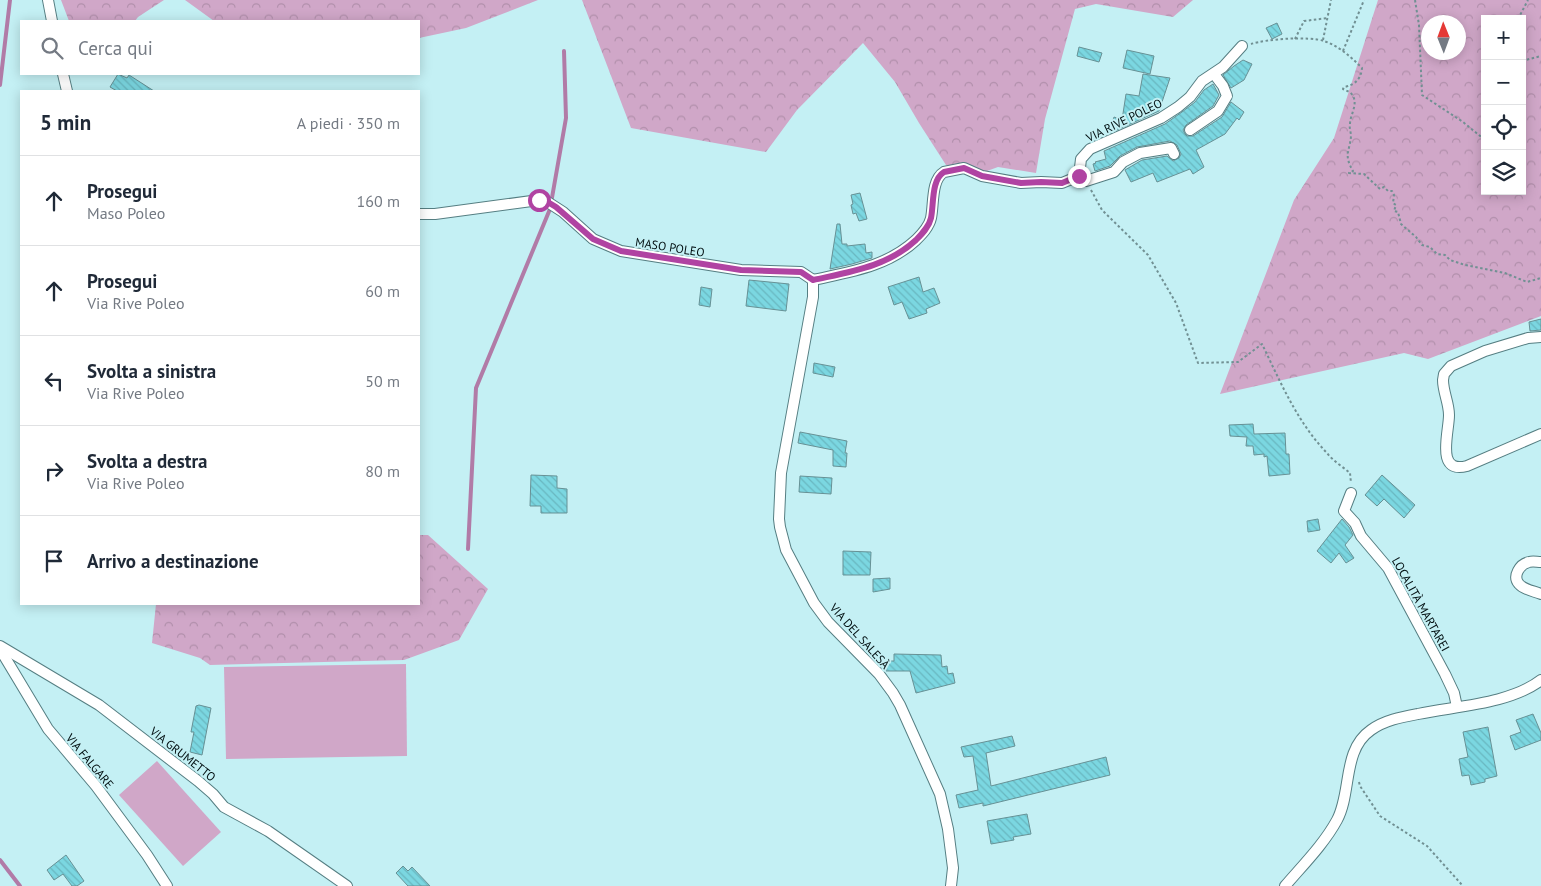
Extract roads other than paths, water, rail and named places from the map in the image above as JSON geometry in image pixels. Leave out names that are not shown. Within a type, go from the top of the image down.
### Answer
[{"type":"street","points":[[48,0],[52,20]]},
{"type":"street","name":"VIA RIVE POLEO","points":[[1083,178],[1081,159],[1090,149],[1161,118],[1178,107],[1190,97],[1202,82],[1214,74],[1242,46]]},
{"type":"street","points":[[1190,130],[1218,111],[1226,96],[1223,86],[1214,74]]},
{"type":"street","points":[[63,75],[67,90]]},
{"type":"street","points":[[813,280],[862,269],[883,262],[911,244],[923,234],[930,220],[937,180],[944,172],[964,168],[982,176],[1021,183],[1062,183],[1114,172],[1124,162],[1140,153],[1171,148],[1174,154]]},
{"type":"street","name":"MASO POLEO","points":[[420,214],[435,214],[539,200],[546,201],[593,239],[621,251],[741,270],[801,272],[813,280]]},
{"type":"street","name":"VIA DEL SALESÀ","points":[[813,280],[813,297],[781,473],[780,527],[786,550],[814,603],[828,622],[879,674],[900,704],[940,794],[953,868],[951,886]]},
{"type":"street","points":[[1541,337],[1512,342],[1468,358],[1447,369],[1443,380],[1449,416],[1446,454],[1450,464],[1458,468],[1467,466],[1541,434]]},
{"type":"street","name":"LOCALITÀ MARTAREI","points":[[1351,493],[1344,511],[1355,523],[1361,536],[1388,568],[1445,674],[1454,693],[1456,707]]},
{"type":"street","points":[[1541,562],[1526,562],[1518,569],[1516,575],[1518,583],[1524,588],[1541,594]]},
{"type":"street","name":"VIA FALGARE","points":[[0,647],[48,729],[96,786],[147,855],[167,886]]},
{"type":"street","name":"VIA GRUMETTO","points":[[0,647],[99,705],[198,781],[224,807],[268,830],[347,886]]},
{"type":"street","points":[[1285,886],[1314,852],[1337,820],[1346,789],[1347,774],[1351,760],[1358,745],[1369,731],[1382,723],[1404,716],[1511,697],[1531,688],[1541,680]]},
{"type":"waterway","points":[[0,85],[10,0]]},
{"type":"waterway","points":[[468,549],[476,388],[550,209],[566,118],[564,51]]},
{"type":"waterway","points":[[0,860],[20,886]]}]
